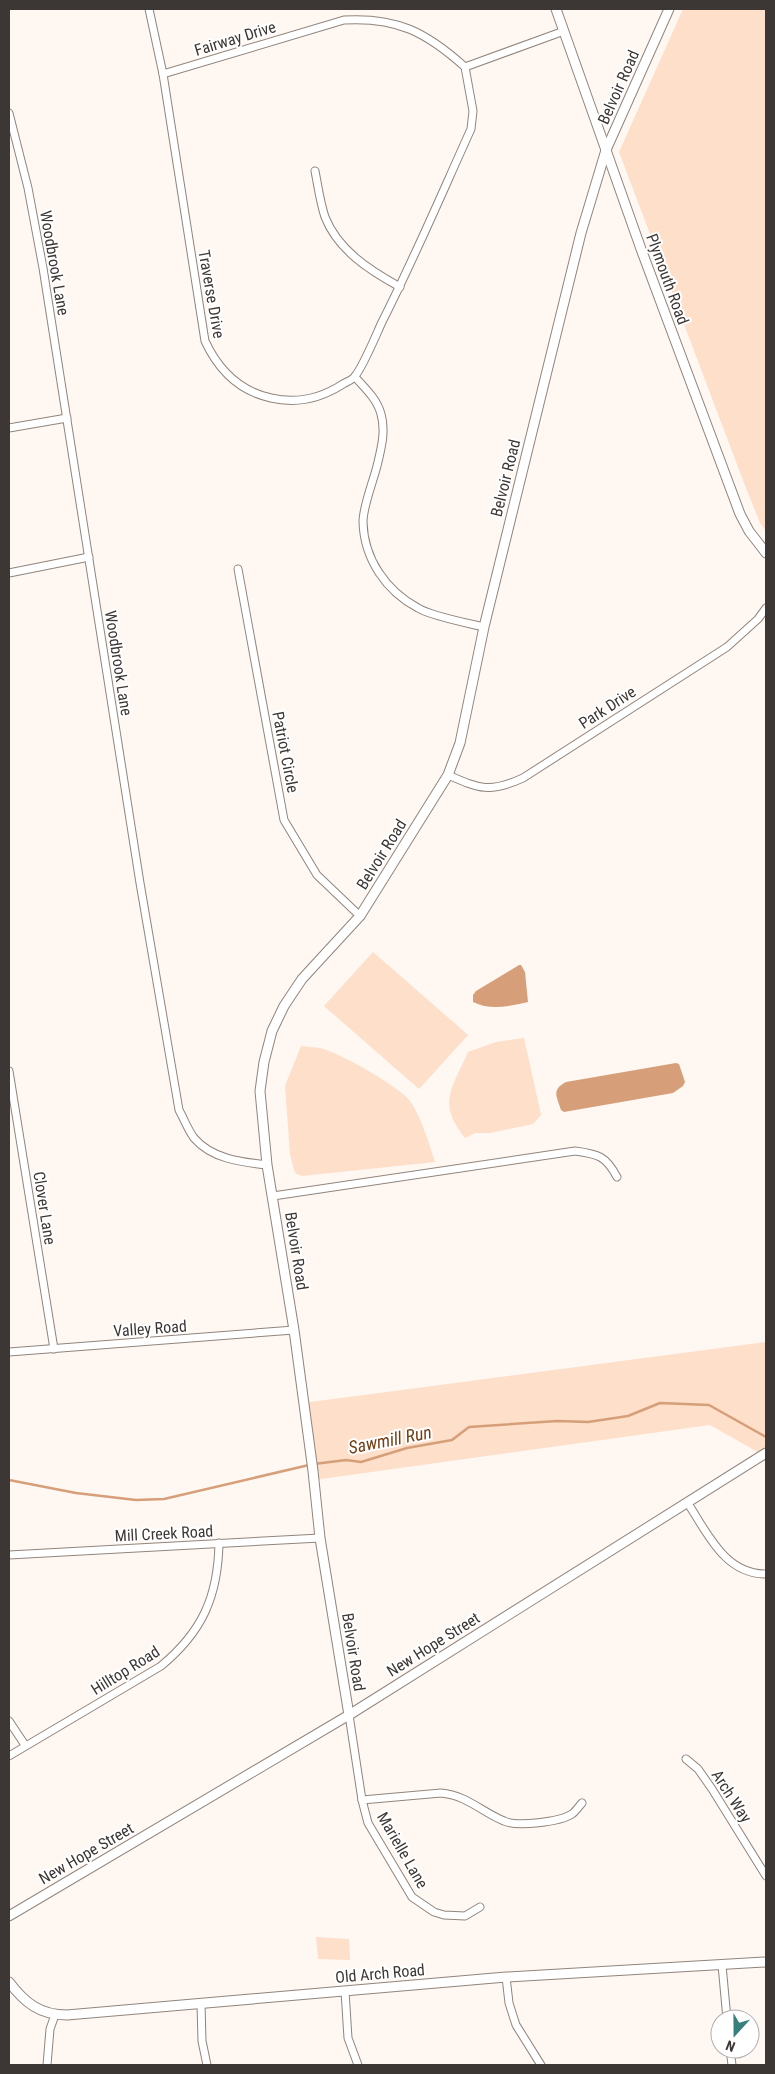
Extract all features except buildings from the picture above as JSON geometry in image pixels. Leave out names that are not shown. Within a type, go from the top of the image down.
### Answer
[{"type":"street","name":"Traverse Drive","points":[[149,9],[163,74],[205,341],[211,355],[224,372],[243,387],[262,396],[280,400],[313,399],[330,392],[355,377]]},
{"type":"street","name":"Plymouth Road","points":[[556,9],[740,514],[749,531],[766,553]]},
{"type":"street","name":"Belvoir Road","points":[[349,1715],[320,1538],[294,1330],[273,1196],[266,1164],[260,1090],[264,1062],[272,1031],[284,1006],[302,979],[360,916],[448,775],[460,744],[484,627],[581,233],[606,150],[669,9]]},
{"type":"street","name":"Fairway Drive","points":[[163,74],[344,20],[368,18],[410,28],[436,43],[465,68]]},
{"type":"street","points":[[484,627],[419,609],[379,576],[365,538],[363,520],[383,442],[384,428],[375,400],[355,377],[400,287],[470,129],[473,111],[465,68],[564,31]]},
{"type":"street","name":"Woodbrook Lane","points":[[9,113],[28,188],[43,268],[140,883],[179,1110],[193,1136],[205,1148],[235,1161],[266,1164]]},
{"type":"street","points":[[315,171],[324,215],[330,229],[340,242],[365,266],[400,287]]},
{"type":"street","points":[[9,428],[67,418]]},
{"type":"street","points":[[9,573],[89,557]]},
{"type":"street","name":"Patriot Circle","points":[[238,569],[284,820],[317,875],[360,916]]},
{"type":"street","name":"Park Drive","points":[[448,775],[471,785],[490,788],[506,786],[523,778],[727,647],[758,619],[766,608]]},
{"type":"street","name":"Clover Lane","points":[[9,1071],[54,1349]]},
{"type":"street","points":[[273,1196],[575,1151],[600,1156],[610,1164],[617,1177]]},
{"type":"street","name":"Valley Road","points":[[9,1352],[294,1330]]},
{"type":"street","name":"New Hope Street","points":[[9,1916],[349,1715],[766,1453]]},
{"type":"street","points":[[687,1502],[727,1559],[750,1573],[766,1574]]},
{"type":"street","name":"Mill Creek Road","points":[[9,1555],[320,1538]]},
{"type":"street","name":"Hilltop Road","points":[[9,1756],[161,1666],[178,1651],[196,1630],[206,1609],[218,1569],[219,1544]]},
{"type":"street","name":"Marielle Lane","points":[[349,1715],[362,1800],[368,1823],[412,1897],[434,1912],[444,1915],[465,1916],[480,1907]]},
{"type":"street","points":[[9,1720],[25,1746]]},
{"type":"street","name":"Arch Way","points":[[686,1759],[698,1769],[712,1789],[766,1876]]},
{"type":"street","points":[[362,1800],[442,1793],[454,1794],[474,1803],[506,1822],[523,1824],[552,1820],[571,1814],[582,1803]]},
{"type":"street","name":"Old Arch Road","points":[[9,1982],[29,2005],[41,2012],[55,2015],[506,1977],[766,1962]]},
{"type":"street","points":[[722,1966],[726,2009]]},
{"type":"street","points":[[506,1977],[516,2025],[541,2065]]},
{"type":"street","points":[[345,1991],[348,2038],[358,2065]]},
{"type":"street","points":[[201,2004],[202,2041],[207,2065]]},
{"type":"street","points":[[47,2065],[50,2029],[55,2015]]},
{"type":"shaded area","points":[[683,9],[766,9],[766,531],[760,523],[744,483],[619,152]]},
{"type":"shaded area","points":[[373,952],[468,1035],[419,1089],[324,1006]]},
{"type":"shaded area","points":[[521,965],[525,972],[528,1002],[493,1007],[473,1002],[473,995],[476,991]]},
{"type":"shaded area","points":[[524,1038],[541,1115],[533,1124],[490,1133],[475,1133],[465,1138],[456,1126],[449,1105],[453,1085],[468,1052],[496,1042]]},
{"type":"shaded area","points":[[301,1046],[320,1048],[340,1056],[368,1070],[404,1095],[418,1115],[435,1162],[302,1176],[295,1173],[290,1155],[285,1086]]},
{"type":"shaded area","points":[[679,1064],[685,1082],[683,1086],[673,1093],[564,1112],[561,1110],[556,1094],[558,1088],[566,1082]]},
{"type":"shaded area","points":[[766,1342],[766,1453],[763,1455],[710,1425],[314,1480],[303,1403]]},
{"type":"shaded area","points":[[316,1937],[349,1939],[350,1960],[318,1959]]},
{"type":"waterway","name":"Sawmill Run","points":[[314,1464],[346,1460],[361,1462],[407,1448],[452,1440],[469,1427],[557,1421],[588,1422],[628,1416],[660,1403],[709,1405],[766,1437]]},
{"type":"waterway","name":"Sawmill Run","points":[[9,1480],[76,1493],[136,1500],[164,1499],[309,1465]]}]
